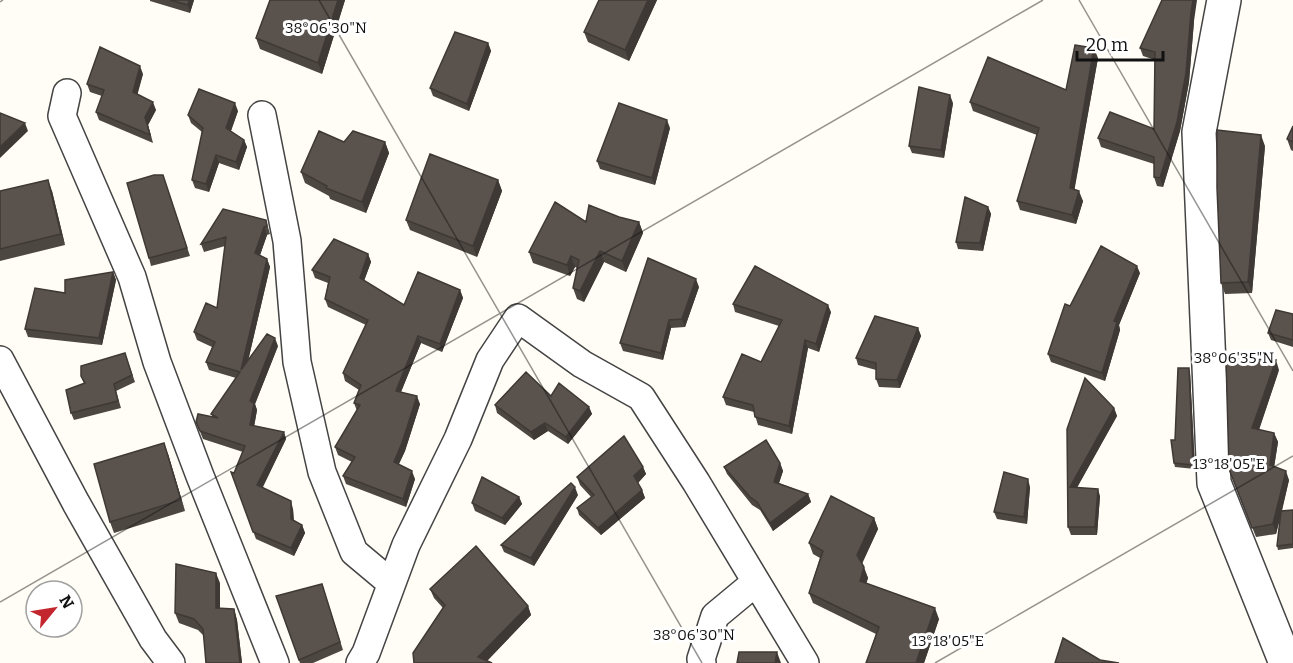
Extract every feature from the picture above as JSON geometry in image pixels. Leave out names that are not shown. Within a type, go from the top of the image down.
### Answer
[{"type":"street","points":[[1224,0],[1199,132],[1214,483],[1286,663]]},
{"type":"street","points":[[68,93],[62,116],[132,278],[157,362],[275,663]]},
{"type":"street","points":[[262,115],[287,241],[297,363],[322,471],[354,552],[392,583]]},
{"type":"street","points":[[360,663],[366,653],[406,545],[458,439],[490,360],[518,318],[582,364],[641,397],[696,482],[805,663]]},
{"type":"street","points":[[0,360],[82,514],[153,639],[171,663]]},
{"type":"street","points":[[702,663],[701,659],[715,616],[756,582]]},
{"type":"building","points":[[170,0],[189,0],[188,5]]},
{"type":"building","points":[[270,0],[338,0],[318,63],[256,38]]},
{"type":"building","points":[[599,0],[648,0],[625,50],[584,32]]},
{"type":"building","points":[[1162,0],[1193,0],[1186,73],[1177,122],[1160,178],[1154,177],[1154,157],[1098,138],[1110,112],[1154,129],[1155,52],[1140,48]]},
{"type":"building","points":[[455,32],[488,43],[467,104],[430,88]]},
{"type":"building","points":[[1075,45],[1094,48],[1070,188],[1079,191],[1072,215],[1017,201],[1039,128],[970,102],[988,57],[1066,90]]},
{"type":"building","points":[[100,47],[140,66],[133,92],[153,102],[145,117],[150,135],[96,112],[104,90],[87,84]]},
{"type":"building","points":[[919,87],[950,95],[941,150],[909,146]]},
{"type":"building","points":[[199,89],[235,103],[226,128],[244,140],[236,162],[216,155],[206,184],[192,180],[203,128],[188,115]]},
{"type":"building","points":[[619,103],[667,120],[652,178],[597,161]]},
{"type":"building","points":[[0,113],[25,123],[0,147]]},
{"type":"building","points":[[1293,126],[1293,142],[1287,139]]},
{"type":"building","points":[[1217,130],[1261,135],[1248,282],[1221,283]]},
{"type":"building","points":[[319,131],[344,142],[353,131],[385,142],[362,202],[326,188],[327,186],[301,172]]},
{"type":"building","points":[[430,154],[498,180],[473,246],[406,220]]},
{"type":"building","points":[[154,175],[163,175],[187,248],[149,258],[127,183]]},
{"type":"building","points":[[48,180],[61,234],[0,249],[0,191]]},
{"type":"building","points":[[965,197],[988,207],[980,243],[956,242]]},
{"type":"building","points":[[555,202],[586,222],[589,205],[639,222],[622,261],[600,251],[580,291],[573,288],[579,260],[571,256],[567,265],[529,252]]},
{"type":"building","points":[[223,209],[266,220],[267,226],[264,227],[255,253],[267,259],[241,370],[267,334],[275,338],[250,401],[254,403],[250,425],[284,432],[257,485],[291,501],[291,519],[302,525],[291,548],[253,532],[231,472],[234,473],[245,446],[200,431],[196,422],[198,414],[218,418],[211,414],[240,372],[206,362],[215,342],[194,332],[206,303],[217,308],[226,237],[201,244]]},
{"type":"building","points":[[334,239],[368,254],[360,278],[404,305],[418,272],[460,290],[440,344],[418,336],[396,391],[417,396],[394,462],[412,471],[403,499],[343,476],[355,457],[335,447],[360,405],[354,403],[361,385],[343,373],[368,320],[325,299],[330,277],[312,270]]},
{"type":"building","points":[[1101,246],[1137,266],[1114,321],[1117,322],[1102,373],[1048,354],[1065,304],[1070,306]]},
{"type":"building","points":[[648,258],[696,279],[682,319],[669,320],[661,353],[620,343]]},
{"type":"building","points":[[755,266],[828,305],[816,344],[805,340],[789,426],[755,417],[753,405],[723,397],[742,354],[761,362],[782,320],[733,304]]},
{"type":"building","points":[[113,272],[99,338],[25,329],[35,288],[65,293],[65,280]]},
{"type":"building","points":[[1276,310],[1293,314],[1293,340],[1268,333]]},
{"type":"building","points":[[875,316],[918,328],[897,380],[876,379],[876,363],[856,358]]},
{"type":"building","points":[[125,353],[132,375],[114,384],[118,401],[71,413],[66,390],[85,383],[81,376],[81,366]]},
{"type":"building","points":[[1226,358],[1276,360],[1252,428],[1274,433],[1270,465],[1286,471],[1273,524],[1252,528],[1229,469]]},
{"type":"building","points":[[1178,368],[1189,368],[1193,465],[1174,463],[1171,440],[1175,440]]},
{"type":"building","points":[[526,372],[551,396],[559,383],[589,407],[566,437],[545,423],[531,432],[495,405]]},
{"type":"building","points":[[1085,378],[1114,408],[1070,487],[1098,489],[1095,527],[1068,527],[1067,429]]},
{"type":"building","points":[[624,436],[643,467],[634,476],[642,490],[598,528],[577,508],[594,495],[577,477]]},
{"type":"building","points":[[766,440],[780,463],[774,482],[808,494],[770,523],[757,502],[724,467]]},
{"type":"building","points":[[164,443],[181,500],[110,522],[94,464]]},
{"type":"building","points":[[1004,472],[1028,479],[1024,517],[994,512]]},
{"type":"building","points":[[482,477],[519,497],[502,518],[472,503]]},
{"type":"building","points":[[571,483],[575,487],[531,558],[501,545]]},
{"type":"building","points":[[831,496],[874,518],[857,555],[864,567],[860,581],[935,608],[916,663],[866,663],[879,627],[809,593],[823,551],[809,543]]},
{"type":"building","points":[[1293,510],[1293,544],[1277,546],[1281,511]]},
{"type":"building","points":[[476,546],[528,606],[478,657],[492,663],[414,663],[413,653],[445,605],[430,589]]},
{"type":"building","points":[[176,564],[216,573],[216,608],[234,609],[240,663],[206,663],[203,629],[194,619],[175,613]]},
{"type":"building","points":[[322,584],[340,642],[299,660],[276,596]]},
{"type":"building","points":[[1063,638],[1100,660],[1119,663],[1055,663]]},
{"type":"building","points":[[739,652],[777,652],[775,663],[737,663]]}]
